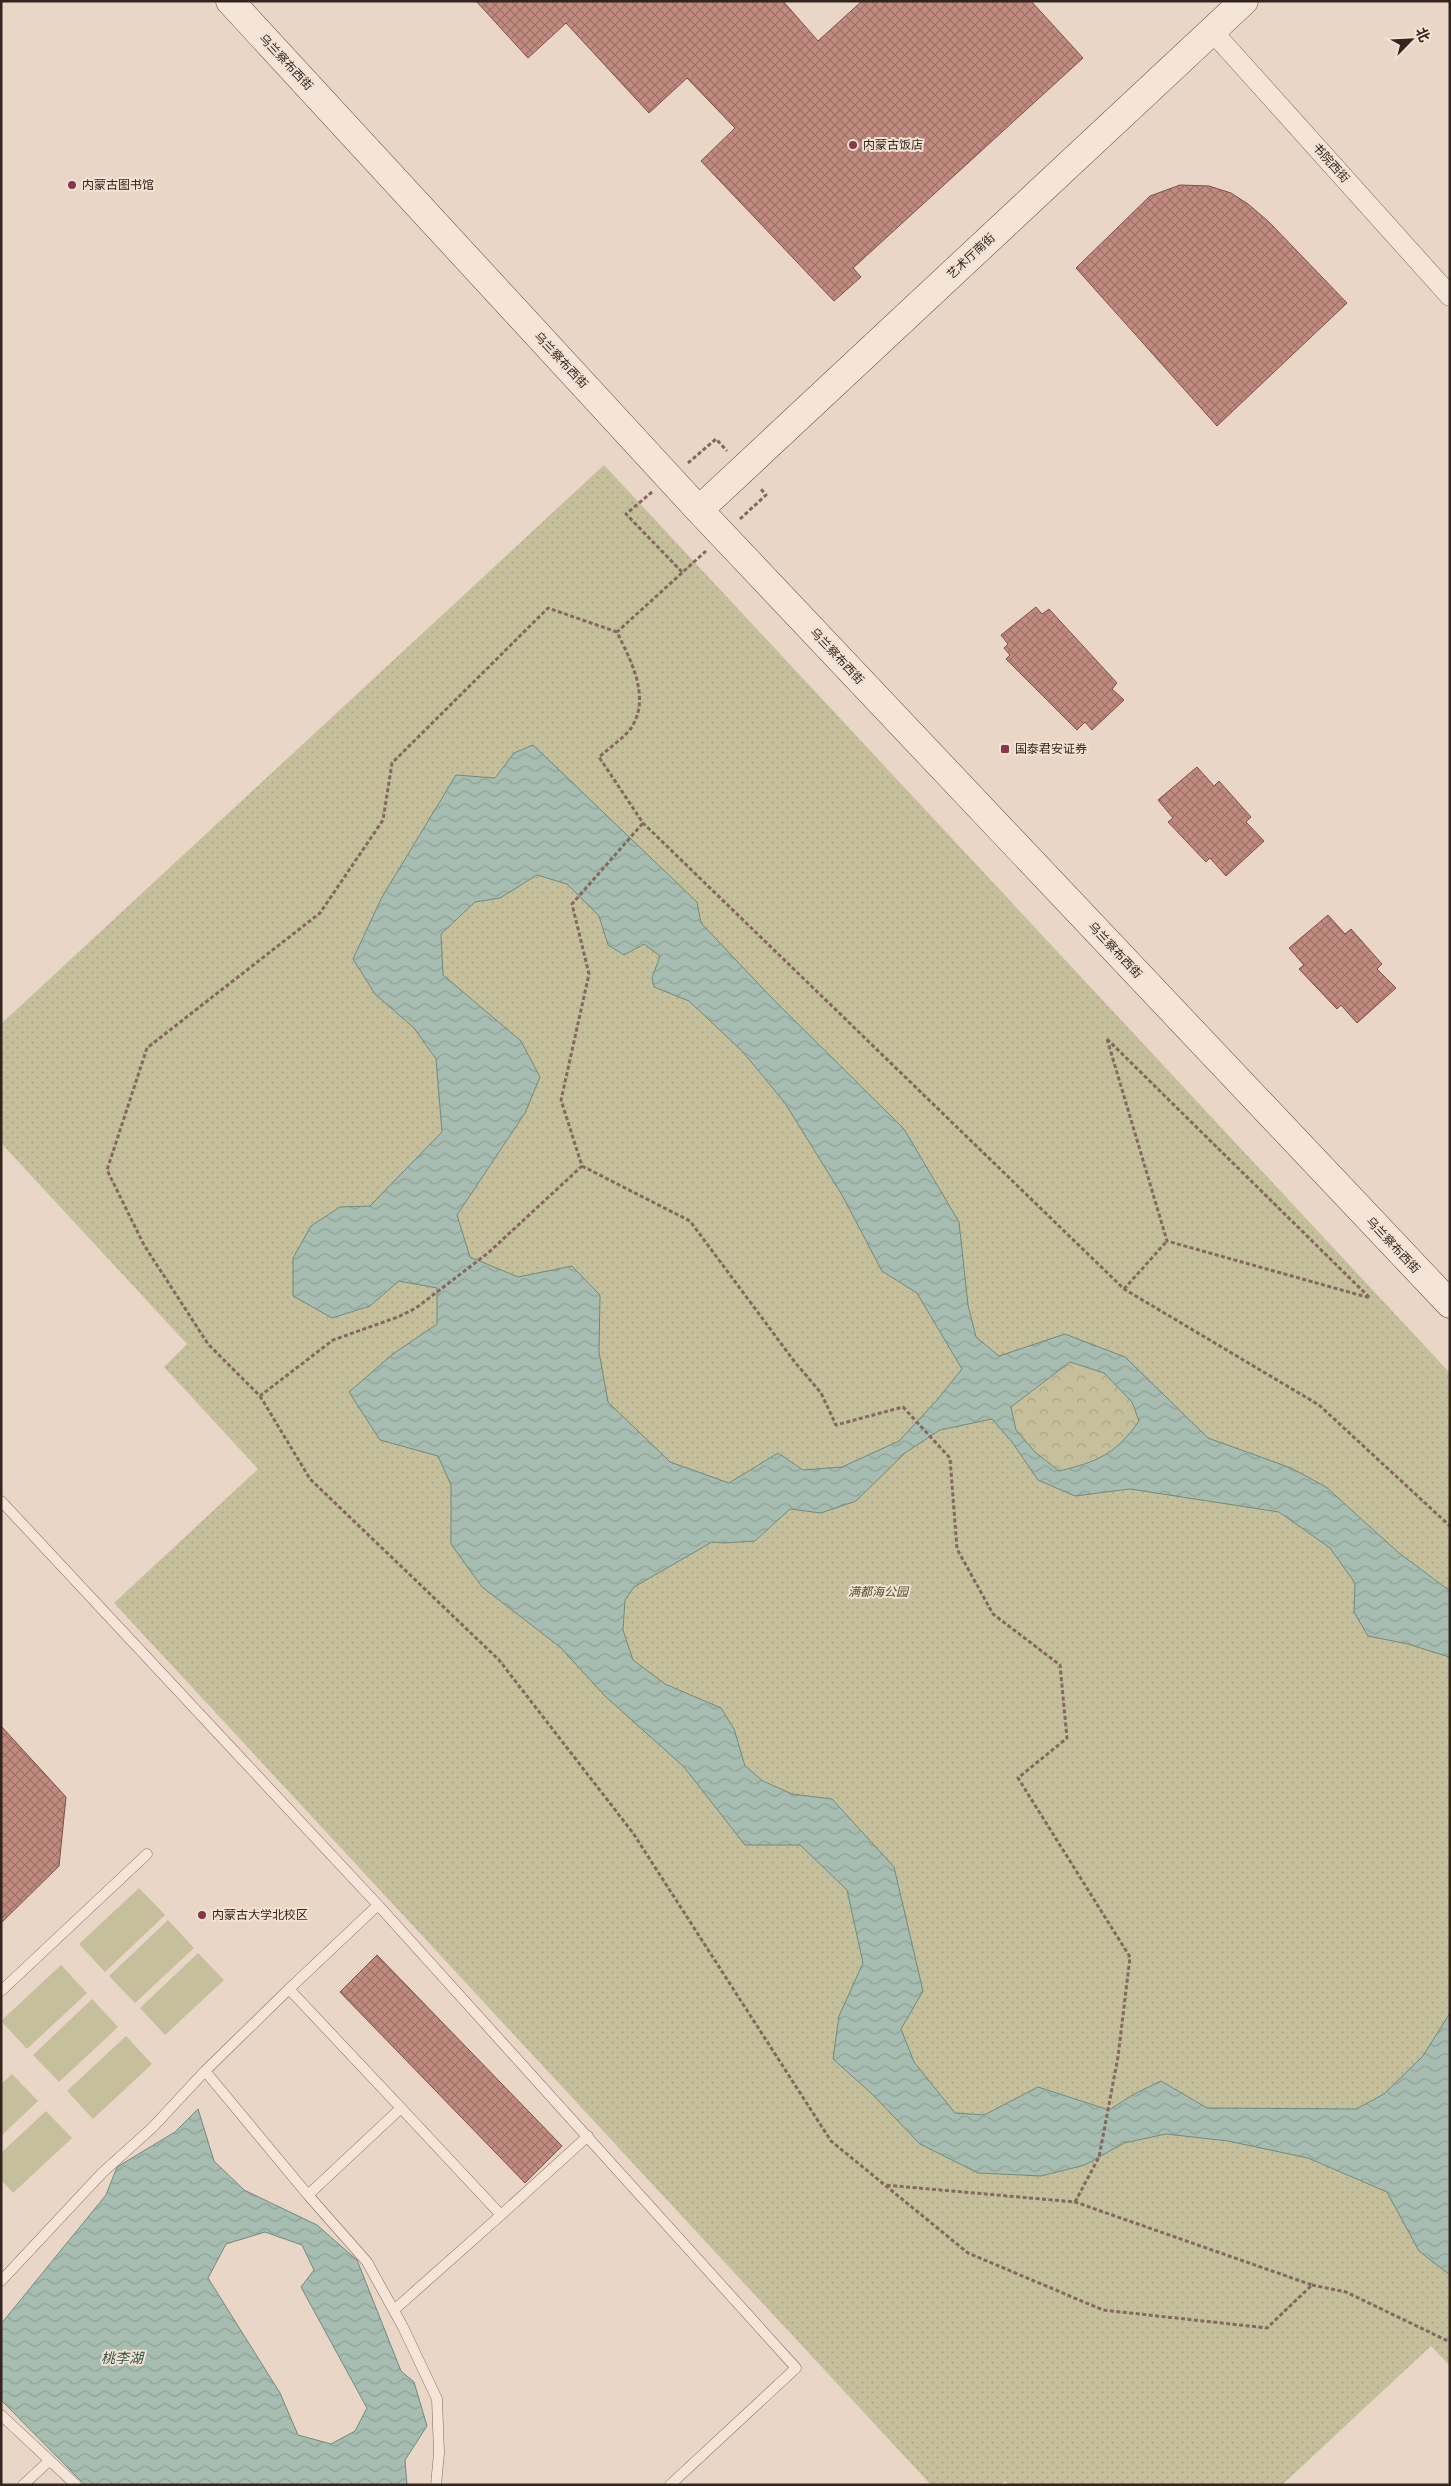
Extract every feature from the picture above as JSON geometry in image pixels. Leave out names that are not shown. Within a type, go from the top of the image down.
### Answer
[{"type":"street","name":"乌兰察布西街","points":[[230,1],[699,510],[1450,1304]]},
{"type":"street","name":"艺术厅南街","points":[[699,510],[1244,1]]},
{"type":"street","name":"书院西街","points":[[1212,31],[1450,296]]},
{"type":"lane","points":[[1,1501],[378,1904],[796,2368],[670,2485]]},
{"type":"lane","points":[[1,1991],[147,1854]]},
{"type":"lane","points":[[1,2281],[102,2173],[154,2127],[205,2071],[378,1904]]},
{"type":"lane","points":[[289,1988],[501,2215]]},
{"type":"lane","points":[[205,2071],[308,2195],[367,2262],[394,2310],[437,2399],[439,2453],[436,2485]]},
{"type":"lane","points":[[308,2195],[401,2108]]},
{"type":"lane","points":[[394,2310],[588,2136]]},
{"type":"lane","points":[[1,2415],[76,2485]]},
{"type":"lane","points":[[23,2485],[49,2461]]},
{"type":"path","points":[[617,632],[682,572]]},
{"type":"path","points":[[1312,2285],[1267,2328],[1103,2310],[968,2254],[831,2141],[633,1833],[499,1660],[310,1479],[260,1396],[208,1344],[144,1245],[107,1170],[148,1048],[320,912],[383,820],[392,764],[548,608],[617,632],[632,663],[640,699],[633,726],[599,757],[643,823],[1124,1289],[1319,1405],[1450,1526]]},
{"type":"path","points":[[643,823],[572,904],[589,974],[561,1100],[582,1166],[690,1221],[794,1361],[821,1393],[836,1424],[904,1408],[950,1458],[958,1550],[993,1614],[1060,1665],[1067,1738],[1018,1778],[1130,1957],[1118,2057],[1099,2157],[1075,2202]]},
{"type":"path","points":[[1107,1039],[1370,1298],[1213,1254],[1167,1240],[1107,1039]]},
{"type":"path","points":[[260,1396],[333,1340],[398,1317],[416,1308],[488,1253],[582,1166]]},
{"type":"path","points":[[1124,1289],[1167,1240]]},
{"type":"path","points":[[885,2185],[1075,2202],[1312,2285],[1346,2292],[1450,2342]]},
{"type":"green space","name":"满都海公园","points":[[604,465],[1450,1373],[1450,2366],[1431,2346],[1282,2485],[1009,2485],[1005,2481],[1000,2485],[931,2485],[114,1603],[258,1469],[164,1367],[187,1344],[1,1143],[1,1024]]},
{"type":"green space","points":[[1070,1362],[1104,1373],[1132,1402],[1139,1421],[1122,1441],[1105,1455],[1085,1464],[1059,1471],[1035,1452],[1016,1430],[1011,1407]]},
{"type":"green space","points":[[139,1888],[165,1915],[105,1972],[79,1944]]},
{"type":"green space","points":[[168,1920],[194,1948],[135,2003],[109,1976]]},
{"type":"green space","points":[[198,1953],[224,1980],[165,2035],[140,2008]]},
{"type":"green space","points":[[61,1965],[87,1993],[27,2049],[1,2021]]},
{"type":"green space","points":[[92,1999],[118,2027],[59,2082],[33,2055]]},
{"type":"green space","points":[[126,2036],[152,2064],[93,2119],[67,2091]]},
{"type":"green space","points":[[12,2074],[38,2101],[1,2136],[1,2084]]},
{"type":"green space","points":[[46,2111],[72,2138],[13,2193],[1,2180],[1,2153]]},
{"type":"water","points":[[533,745],[697,902],[701,923],[770,996],[904,1129],[959,1222],[968,1305],[976,1337],[999,1356],[1065,1334],[1125,1357],[1208,1438],[1291,1468],[1326,1487],[1399,1553],[1450,1591],[1450,1660],[1449,1657],[1408,1644],[1368,1636],[1354,1612],[1355,1583],[1330,1548],[1279,1512],[1130,1489],[1075,1496],[1038,1480],[1012,1442],[992,1419],[940,1430],[905,1453],[856,1501],[821,1513],[790,1509],[755,1541],[712,1542],[634,1587],[625,1600],[623,1630],[633,1660],[665,1684],[721,1708],[734,1729],[745,1766],[763,1781],[792,1794],[832,1799],[894,1867],[923,1991],[901,2029],[914,2062],[955,2113],[984,2115],[1038,2087],[1109,2110],[1134,2094],[1161,2081],[1207,2108],[1356,2109],[1384,2094],[1423,2056],[1450,2013],[1450,2275],[1419,2251],[1387,2192],[1308,2158],[1228,2141],[1166,2134],[1124,2143],[1085,2165],[1041,2176],[978,2173],[920,2144],[872,2094],[833,2059],[839,2016],[863,1963],[847,1890],[800,1845],[745,1845],[684,1767],[605,1696],[560,1647],[482,1587],[451,1544],[451,1485],[438,1456],[380,1440],[349,1392],[393,1354],[437,1324],[437,1288],[399,1281],[370,1306],[332,1318],[293,1296],[293,1258],[311,1226],[340,1207],[370,1206],[442,1132],[436,1059],[414,1028],[375,994],[353,959],[382,897],[456,775],[495,778],[514,753]],"holes":[[[537,875],[567,884],[599,916],[608,945],[624,955],[644,944],[660,956],[652,978],[654,987],[689,1001],[743,1052],[785,1103],[842,1195],[882,1271],[917,1293],[962,1369],[937,1400],[899,1441],[842,1467],[803,1470],[778,1453],[729,1483],[670,1462],[608,1402],[599,1352],[600,1295],[572,1266],[518,1277],[470,1257],[457,1215],[525,1113],[540,1077],[521,1041],[443,975],[441,934],[475,902],[500,898]],[[1070,1362],[1104,1373],[1132,1402],[1139,1421],[1131,1432],[1105,1455],[1084,1464],[1059,1471],[1035,1452],[1016,1430],[1011,1407]]]},
{"type":"water","name":"桃李湖","points":[[198,2109],[214,2161],[244,2190],[317,2225],[357,2260],[401,2371],[414,2382],[427,2426],[405,2460],[407,2485],[85,2485],[1,2400],[1,2324],[106,2195],[117,2167],[175,2132]],"holes":[[[265,2232],[302,2245],[314,2270],[301,2287],[367,2408],[355,2431],[331,2444],[298,2435],[280,2393],[208,2278],[226,2244]]]},
{"type":"building","name":"内蒙古饭店","points":[[476,1],[783,1],[818,41],[862,1],[1031,1],[1083,58],[853,268],[861,277],[834,301],[701,161],[735,128],[687,78],[649,113],[566,23],[528,58]]},
{"type":"building","points":[[1180,185],[1209,186],[1231,193],[1248,204],[1269,222],[1347,303],[1217,426],[1076,268],[1150,196]]},
{"type":"building","points":[[1036,607],[1042,614],[1049,609],[1117,683],[1112,689],[1124,700],[1092,730],[1085,722],[1077,730],[1006,659],[1010,655],[1004,648],[1008,644],[1001,635]]},
{"type":"building","points":[[1197,767],[1214,786],[1219,781],[1251,817],[1246,822],[1264,841],[1226,876],[1210,858],[1206,862],[1168,822],[1173,818],[1158,800]]},
{"type":"building","points":[[1328,915],[1345,934],[1351,929],[1382,964],[1377,969],[1396,988],[1357,1023],[1341,1005],[1337,1009],[1299,969],[1304,965],[1289,948]]},
{"type":"building","points":[[1,1726],[66,1797],[59,1866],[1,1923]]},
{"type":"building","points":[[377,1955],[562,2146],[525,2183],[340,1992]]},
{"type":"place","name":"内蒙古饭店","points":[[853,145]]},
{"type":"place","name":"内蒙古图书馆","points":[[72,185]]},
{"type":"place","name":"国泰君安证券","points":[[1005,749]]},
{"type":"place","name":"内蒙古大学北校区","points":[[202,1915]]}]
